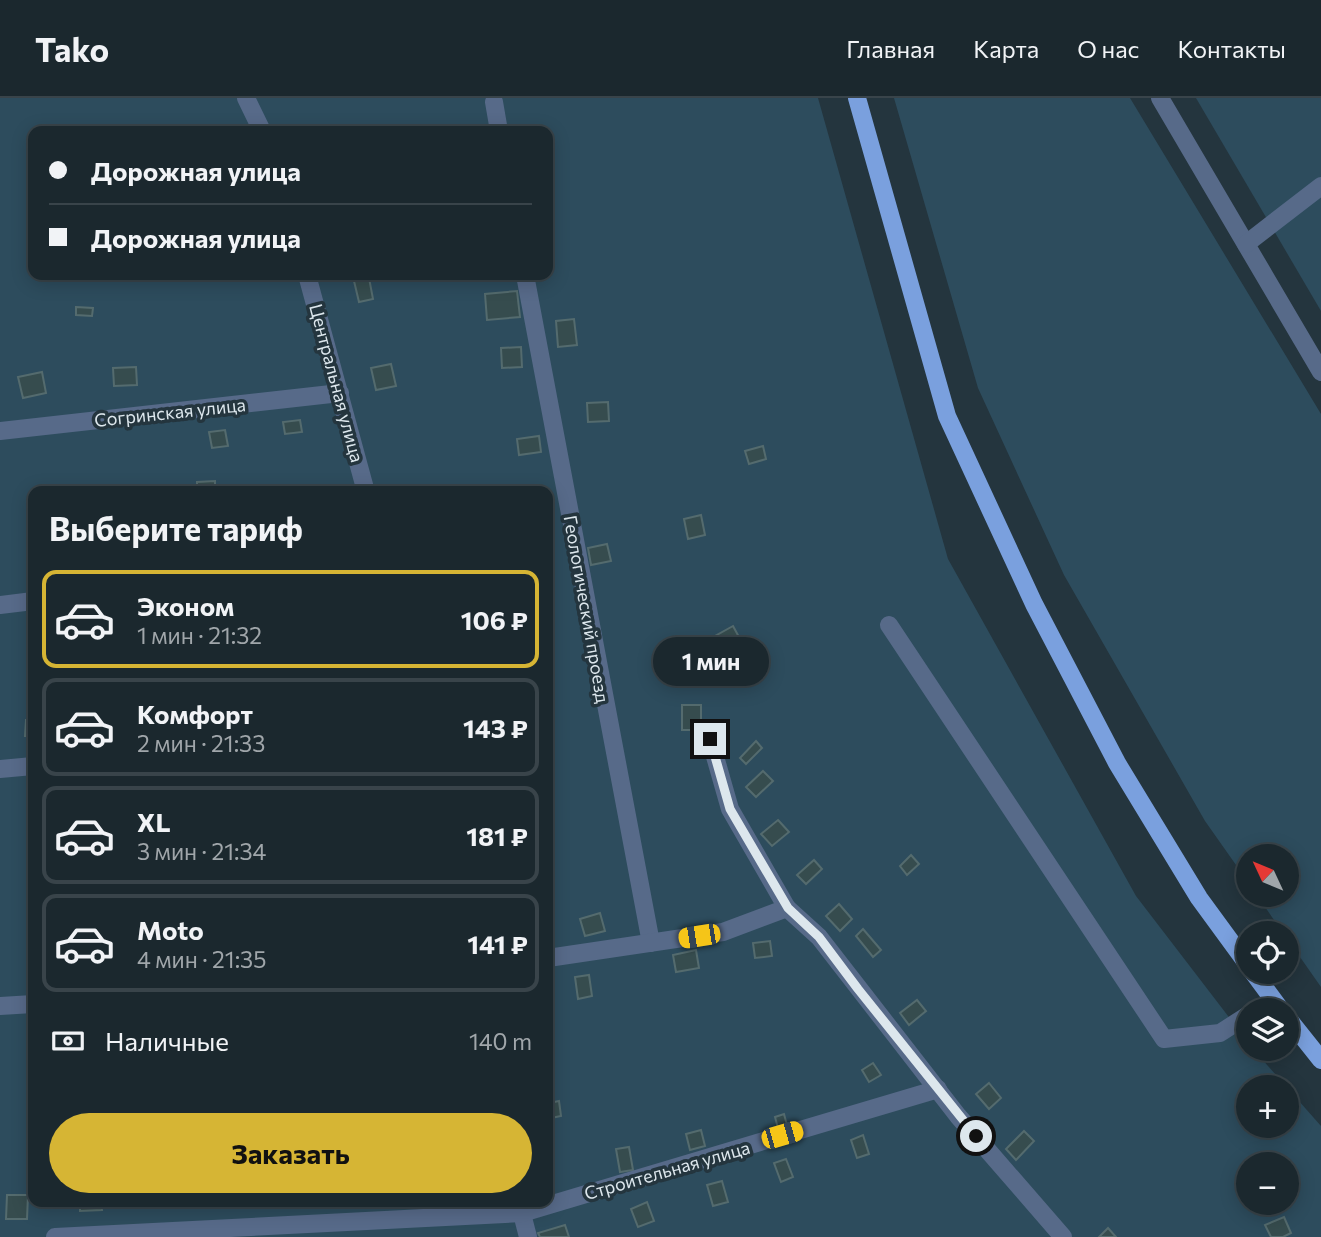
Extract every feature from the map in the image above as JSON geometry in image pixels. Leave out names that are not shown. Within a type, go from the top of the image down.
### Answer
[{"type":"main road","points":[[857,98],[947,416],[1034,604],[1117,763],[1199,898],[1236,949]]},
{"type":"main road","points":[[1262,984],[1272,998]]},
{"type":"main road","points":[[1299,1032],[1321,1060]]},
{"type":"street","points":[[246,98],[260,126]]},
{"type":"street","points":[[1160,98],[1321,372]]},
{"type":"street","points":[[494,102],[498,126]]},
{"type":"street","points":[[1246,244],[1321,186]]},
{"type":"street","name":"Центральная улица","points":[[308,280],[364,486]]},
{"type":"street","name":"Геологический проезд","points":[[527,280],[651,943]]},
{"type":"street","name":"Согринская улица","points":[[0,431],[340,393]]},
{"type":"street","points":[[0,605],[28,602]]},
{"type":"street","points":[[889,625],[1164,1039],[1220,1033],[1236,1023]]},
{"type":"street","points":[[710,739],[730,809],[788,908],[819,937],[958,1116],[1063,1237]]},
{"type":"street","points":[[0,769],[28,766]]},
{"type":"street","points":[[553,957],[723,932],[788,908]]},
{"type":"street","points":[[0,1006],[28,1004]]},
{"type":"street","name":"Строительная улица","points":[[553,1198],[938,1089]]},
{"type":"street","points":[[520,1207],[528,1237]]},
{"type":"street","name":"Строительная улица","points":[[55,1237],[520,1207]]},
{"type":"shaded area","points":[[0,98],[818,98],[948,559],[1136,896],[1236,1026],[1236,1061],[1264,1061],[1276,1075],[1236,1075],[1236,1138],[1299,1138],[1299,1101],[1321,1126],[1321,1237],[0,1237]]},
{"type":"shaded area","points":[[894,98],[1130,98],[1321,414],[1321,987],[1299,956],[1299,921],[1275,921],[1265,907],[1299,907],[1299,844],[1236,844],[1236,865],[1205,821],[1064,575],[978,388]]},
{"type":"shaded area","points":[[1196,98],[1321,98],[1321,311]]},
{"type":"building","points":[[369,280],[373,299],[359,302],[354,281]]},
{"type":"building","points":[[517,291],[520,317],[487,320],[485,294]]},
{"type":"building","points":[[76,307],[93,308],[92,316],[76,315]]},
{"type":"building","points":[[574,319],[577,345],[558,347],[556,321]]},
{"type":"building","points":[[521,347],[522,367],[502,368],[501,348]]},
{"type":"building","points":[[391,364],[396,386],[376,390],[371,368]]},
{"type":"building","points":[[136,367],[137,385],[114,386],[113,368]]},
{"type":"building","points":[[42,372],[46,393],[23,398],[18,377]]},
{"type":"building","points":[[608,402],[609,421],[588,422],[587,403]]},
{"type":"building","points":[[300,420],[302,432],[285,434],[283,422]]},
{"type":"building","points":[[225,430],[228,446],[212,448],[209,432]]},
{"type":"building","points":[[539,436],[541,452],[519,455],[517,439]]},
{"type":"building","points":[[763,446],[766,459],[749,464],[745,451]]},
{"type":"building","points":[[215,481],[215,486],[197,486],[197,482]]},
{"type":"building","points":[[701,515],[705,535],[688,539],[684,519]]},
{"type":"building","points":[[607,544],[611,561],[591,565],[588,548]]},
{"type":"building","points":[[733,626],[740,639],[716,654],[708,640]]},
{"type":"building","points":[[682,705],[701,705],[701,730],[682,730]]},
{"type":"building","points":[[26,720],[28,720],[28,736],[25,736]]},
{"type":"building","points":[[756,741],[762,748],[746,764],[740,758]]},
{"type":"building","points":[[763,771],[773,781],[756,797],[746,787]]},
{"type":"building","points":[[778,820],[789,832],[772,846],[761,834]]},
{"type":"building","points":[[911,855],[919,864],[907,875],[900,866]]},
{"type":"building","points":[[814,860],[822,869],[806,884],[797,875]]},
{"type":"building","points":[[839,904],[852,919],[840,931],[826,916]]},
{"type":"building","points":[[600,913],[605,931],[585,936],[580,919]]},
{"type":"building","points":[[863,929],[881,950],[873,957],[856,936]]},
{"type":"building","points":[[770,941],[772,956],[755,958],[753,943]]},
{"type":"building","points":[[696,950],[699,968],[676,972],[673,955]]},
{"type":"building","points":[[589,975],[592,996],[578,999],[575,977]]},
{"type":"building","points":[[917,1000],[926,1011],[909,1025],[900,1013]]},
{"type":"building","points":[[873,1063],[881,1075],[869,1082],[862,1070]]},
{"type":"building","points":[[989,1083],[1001,1098],[989,1109],[976,1094]]},
{"type":"building","points":[[559,1101],[561,1116],[553,1118],[553,1102]]},
{"type":"building","points":[[784,1114],[788,1129],[779,1132],[775,1117]]},
{"type":"building","points":[[701,1130],[705,1146],[690,1150],[686,1134]]},
{"type":"building","points":[[1024,1131],[1034,1141],[1016,1160],[1006,1149]]},
{"type":"building","points":[[863,1135],[869,1154],[857,1158],[851,1140]]},
{"type":"building","points":[[629,1147],[633,1170],[620,1172],[616,1149]]},
{"type":"building","points":[[786,1159],[793,1177],[781,1182],[774,1163]]},
{"type":"building","points":[[722,1181],[728,1202],[713,1206],[707,1185]]},
{"type":"building","points":[[7,1195],[28,1195],[27,1219],[6,1219]]},
{"type":"building","points":[[647,1202],[654,1221],[638,1227],[631,1209]]},
{"type":"building","points":[[80,1207],[102,1207],[102,1210],[80,1211]]},
{"type":"building","points":[[1284,1217],[1291,1233],[1283,1237],[1271,1237],[1265,1225]]},
{"type":"building","points":[[565,1225],[569,1237],[540,1237],[538,1233]]},
{"type":"building","points":[[1108,1228],[1116,1237],[1099,1237]]},
{"type":"route","points":[[710,739],[730,809],[788,908],[819,937],[976,1136]]}]
